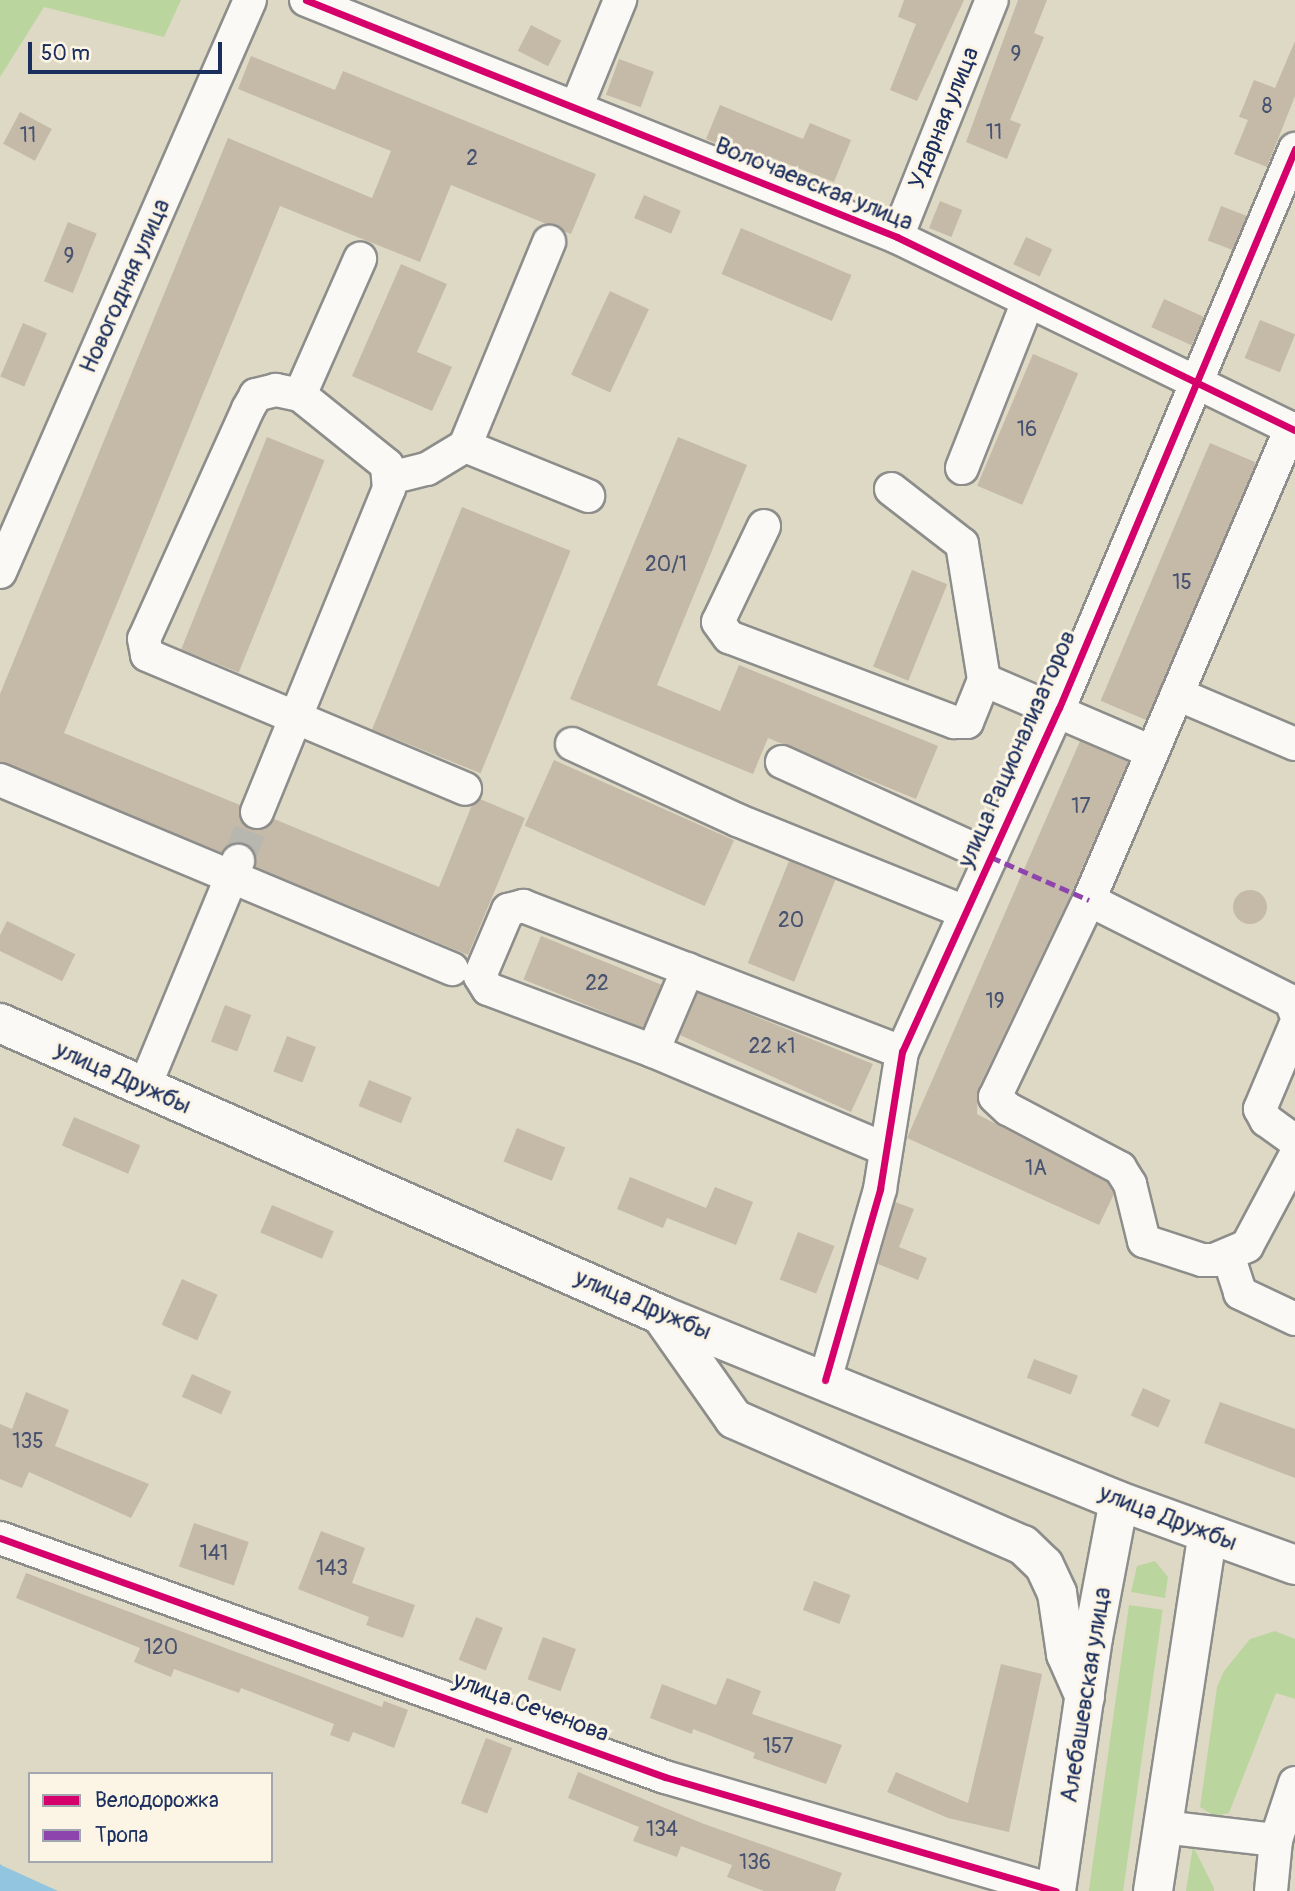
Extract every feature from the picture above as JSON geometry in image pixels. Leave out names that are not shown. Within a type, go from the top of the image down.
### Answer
[{"type":"main road","name":"улица Дружбы","points":[[0,1023],[661,1315],[1119,1501],[1295,1565]]},
{"type":"main road","points":[[661,1315],[734,1419],[1023,1545],[1044,1565],[1057,1593],[1066,1654],[1085,1697]]},
{"type":"main road","name":"Алебашевская улица","points":[[1056,1891],[1085,1697],[1119,1501]]},
{"type":"main road","points":[[1153,1891],[1208,1533]]},
{"type":"street","name":"Новогодняя улица","points":[[0,572],[250,0]]},
{"type":"street","name":"Волочаевская улица","points":[[306,0],[897,237],[1195,385],[1293,429]]},
{"type":"street","points":[[576,108],[620,0]]},
{"type":"street","name":"Ударная улица","points":[[897,237],[992,0]]},
{"type":"street","name":"улица Рационализаторов","points":[[825,1380],[880,1189],[902,1052],[1059,708],[1295,149]]},
{"type":"street","points":[[390,478],[427,470],[465,446],[549,242]]},
{"type":"street","points":[[300,394],[360,259]]},
{"type":"street","points":[[962,468],[1028,301]]},
{"type":"street","points":[[257,812],[295,717],[389,489],[390,478],[387,465],[300,394],[276,390],[256,395],[144,639],[153,661],[295,717],[465,789]]},
{"type":"street","points":[[1293,429],[1089,900],[995,1097],[1008,1109],[1120,1168],[1130,1184],[1144,1241],[1202,1260],[1228,1255],[1247,1246],[1295,1156]]},
{"type":"street","points":[[465,446],[588,496]]},
{"type":"street","points":[[764,526],[718,622],[730,637],[954,722],[967,722],[984,680],[962,544],[891,489]]},
{"type":"street","points":[[984,680],[1059,708],[1152,752]]},
{"type":"street","points":[[1177,694],[1295,744]]},
{"type":"street","points":[[572,744],[737,820],[965,912]]},
{"type":"street","points":[[782,762],[990,857]]},
{"type":"street","points":[[0,780],[235,869],[452,969]]},
{"type":"street","points":[[144,1088],[235,869]]},
{"type":"street","points":[[1089,900],[1291,1001],[1295,1012]]},
{"type":"street","points":[[885,1149],[653,1051],[484,985],[481,976],[508,910],[523,906],[902,1052]]},
{"type":"street","points":[[653,1051],[688,969]]},
{"type":"street","points":[[1295,1026],[1260,1109],[1266,1120],[1295,1141]]},
{"type":"street","points":[[1228,1255],[1240,1293],[1295,1319]]},
{"type":"street","name":"улица Сеченова","points":[[0,1538],[665,1777],[1056,1891]]},
{"type":"street","points":[[1271,1891],[1276,1839],[1295,1783]]},
{"type":"street","points":[[1163,1827],[1276,1839]]},
{"type":"green space","points":[[0,0],[181,0],[164,37],[44,7],[0,77]]},
{"type":"green space","points":[[1155,1561],[1168,1577],[1165,1598],[1131,1592],[1137,1566]]},
{"type":"green space","points":[[1129,1605],[1163,1610],[1123,1891],[1089,1891]]},
{"type":"green space","points":[[1275,1631],[1295,1639],[1295,1699],[1276,1693],[1229,1813],[1214,1816],[1200,1807],[1217,1687],[1224,1671],[1250,1639]]},
{"type":"green space","points":[[1193,1846],[1214,1888],[1214,1891],[1186,1891]]},
{"type":"water","points":[[0,1864],[3,1866],[58,1891],[0,1891]]},
{"type":"building","points":[[904,0],[964,0],[917,101],[890,90],[916,24],[898,17]]},
{"type":"building","points":[[1018,0],[1047,0],[1034,33],[1044,37],[1010,120],[1021,124],[1007,159],[966,142]]},
{"type":"building","points":[[531,25],[561,40],[548,66],[518,51]]},
{"type":"building","points":[[1295,41],[1295,96],[1267,167],[1234,154],[1248,120],[1239,117],[1254,80],[1275,88]]},
{"type":"building","points":[[251,56],[335,90],[343,71],[596,174],[571,234],[451,185],[420,262],[280,206],[64,733],[240,805],[239,815],[249,829],[260,830],[274,819],[439,887],[472,805],[480,799],[525,818],[468,955],[255,867],[253,850],[246,844],[235,843],[222,853],[0,762],[0,694],[228,138],[372,198],[391,151],[238,89]]},
{"type":"building","points":[[619,59],[654,72],[641,107],[606,95]]},
{"type":"building","points":[[720,105],[803,139],[810,123],[851,140],[834,182],[767,156],[764,163],[706,139]]},
{"type":"building","points":[[20,112],[52,129],[35,161],[3,144]]},
{"type":"building","points":[[644,195],[681,211],[671,234],[634,218]]},
{"type":"building","points":[[940,201],[962,210],[951,237],[929,228]]},
{"type":"building","points":[[1221,206],[1247,216],[1234,251],[1208,241]]},
{"type":"building","points":[[68,222],[97,234],[73,293],[44,281]]},
{"type":"building","points":[[741,228],[851,275],[832,321],[721,274]]},
{"type":"building","points":[[1026,237],[1052,249],[1040,276],[1013,264]]},
{"type":"building","points":[[401,264],[447,284],[417,352],[452,367],[432,411],[352,376]]},
{"type":"building","points":[[610,291],[649,309],[610,393],[571,374]]},
{"type":"building","points":[[1164,299],[1204,317],[1192,345],[1151,327]]},
{"type":"building","points":[[1260,320],[1295,334],[1280,372],[1245,358]]},
{"type":"building","points":[[23,323],[47,333],[24,387],[0,376]]},
{"type":"building","points":[[1033,354],[1078,373],[1022,505],[977,486]]},
{"type":"building","points":[[267,437],[324,460],[239,673],[181,649]]},
{"type":"building","points":[[678,437],[747,465],[657,685],[720,711],[739,665],[938,746],[916,799],[768,738],[753,774],[570,699]]},
{"type":"building","points":[[1210,443],[1256,463],[1147,720],[1101,701]]},
{"type":"building","points":[[462,507],[570,551],[481,773],[372,730]]},
{"type":"building","points":[[912,570],[947,584],[908,681],[873,666]]},
{"type":"building","points":[[1080,741],[1128,762],[1072,892],[978,1089],[977,1114],[1107,1182],[1114,1194],[1099,1225],[907,1138]]},
{"type":"building","points":[[554,760],[734,840],[705,906],[525,826]]},
{"type":"building","points":[[789,861],[835,880],[794,982],[748,963]]},
{"type":"building","points":[[1250,890],[1262,895],[1267,907],[1262,919],[1250,924],[1238,919],[1233,907],[1238,895]]},
{"type":"building","points":[[7,921],[75,954],[62,981],[0,951],[0,935]]},
{"type":"building","points":[[541,936],[662,985],[644,1028],[523,980]]},
{"type":"building","points":[[698,993],[873,1064],[851,1112],[680,1035]]},
{"type":"building","points":[[225,1005],[251,1015],[237,1051],[211,1041]]},
{"type":"building","points":[[287,1036],[316,1047],[302,1083],[273,1071]]},
{"type":"building","points":[[369,1080],[412,1097],[401,1123],[359,1106]]},
{"type":"building","points":[[74,1117],[140,1145],[128,1174],[62,1146]]},
{"type":"building","points":[[517,1128],[565,1147],[552,1181],[504,1161]]},
{"type":"building","points":[[630,1177],[706,1208],[715,1187],[753,1202],[736,1245],[667,1218],[663,1228],[617,1209]]},
{"type":"building","points":[[895,1202],[914,1209],[899,1247],[927,1258],[918,1280],[878,1264]]},
{"type":"building","points":[[272,1205],[334,1231],[322,1259],[260,1233]]},
{"type":"building","points":[[798,1232],[834,1246],[816,1294],[780,1280]]},
{"type":"building","points":[[182,1279],[218,1295],[197,1341],[162,1325]]},
{"type":"building","points":[[1034,1359],[1078,1376],[1071,1395],[1027,1378]]},
{"type":"building","points":[[192,1374],[231,1391],[221,1414],[182,1397]]},
{"type":"building","points":[[1143,1388],[1170,1400],[1158,1428],[1131,1415]]},
{"type":"building","points":[[26,1392],[69,1410],[55,1446],[149,1484],[131,1518],[29,1472],[22,1488],[0,1479],[0,1424],[12,1429]]},
{"type":"building","points":[[1220,1402],[1295,1429],[1295,1478],[1204,1443]]},
{"type":"building","points":[[194,1523],[249,1542],[234,1585],[179,1566]]},
{"type":"building","points":[[321,1531],[365,1548],[352,1583],[415,1605],[403,1638],[366,1625],[369,1617],[298,1589]]},
{"type":"building","points":[[26,1573],[382,1707],[384,1701],[408,1710],[394,1748],[353,1732],[349,1742],[330,1735],[334,1724],[241,1688],[239,1693],[174,1669],[171,1677],[134,1662],[140,1648],[16,1598]]},
{"type":"building","points":[[814,1581],[850,1595],[839,1624],[803,1610]]},
{"type":"building","points":[[476,1617],[503,1628],[486,1671],[459,1660]]},
{"type":"building","points":[[543,1637],[576,1649],[560,1691],[528,1679]]},
{"type":"building","points":[[1001,1664],[1042,1674],[1009,1832],[948,1818],[887,1792],[896,1772],[968,1803]]},
{"type":"building","points":[[727,1678],[761,1691],[752,1714],[842,1745],[826,1784],[753,1758],[755,1753],[693,1729],[692,1734],[650,1718],[662,1684],[716,1705]]},
{"type":"building","points":[[486,1738],[512,1748],[487,1813],[461,1803]]},
{"type":"building","points":[[578,1772],[704,1824],[842,1873],[835,1891],[764,1891],[727,1877],[732,1865],[681,1846],[677,1857],[633,1841],[639,1827],[568,1798]]},
{"type":"tunnel","points":[[238,861],[257,812]]},
{"type":"marked path","points":[[991,857],[1089,900]]},
{"type":"cycle path","points":[[306,0],[897,237],[1295,430]]},
{"type":"cycle path","points":[[825,1380],[880,1189],[902,1052],[1059,708],[1295,149]]},
{"type":"cycle path","points":[[0,1538],[665,1777],[1056,1891]]}]
